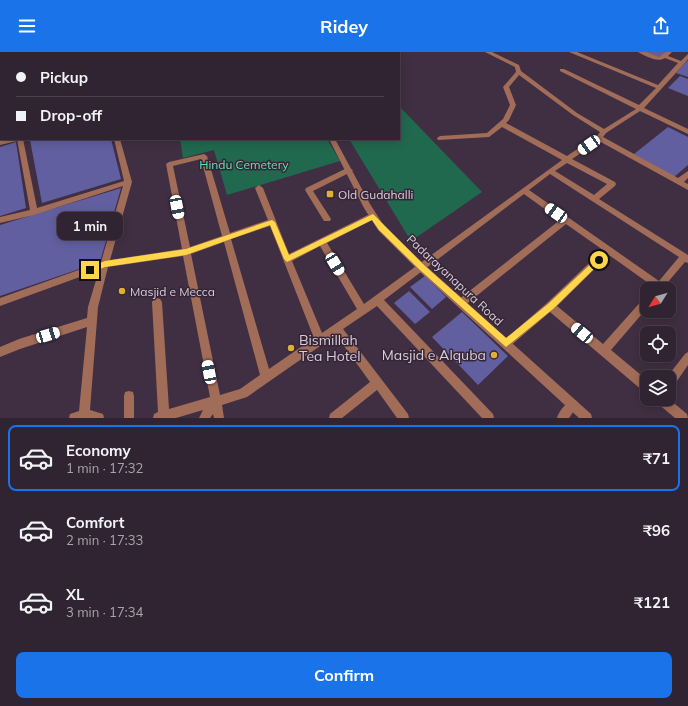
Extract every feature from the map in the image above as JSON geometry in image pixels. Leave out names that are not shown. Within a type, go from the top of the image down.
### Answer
[{"type":"street","points":[[488,52],[517,66],[519,72],[601,135],[688,187]]},
{"type":"street","points":[[572,52],[659,87]]},
{"type":"street","points":[[641,52],[660,59],[667,54],[682,63]]},
{"type":"street","points":[[157,302],[161,417],[243,393],[363,311],[525,192],[550,171],[639,109],[688,56]]},
{"type":"street","points":[[562,70],[688,132]]},
{"type":"street","points":[[440,138],[489,135],[506,120],[513,105],[506,87],[519,72]]},
{"type":"street","points":[[502,124],[612,184],[594,199]]},
{"type":"street","points":[[0,143],[10,140]]},
{"type":"street","points":[[20,140],[34,212]]},
{"type":"street","points":[[99,418],[81,417],[93,307],[128,182],[116,140]]},
{"type":"street","name":"Padarayanapura Road","points":[[333,140],[373,216],[381,228],[422,268],[587,418]]},
{"type":"street","points":[[219,418],[169,164],[204,156],[266,378]]},
{"type":"street","points":[[327,219],[309,190],[349,170]]},
{"type":"street","points":[[550,171],[686,258],[663,282]]},
{"type":"street","points":[[679,182],[688,174]]},
{"type":"street","points":[[0,220],[34,212],[128,182]]},
{"type":"street","points":[[259,188],[320,340]]},
{"type":"street","points":[[525,192],[609,250],[651,282]]},
{"type":"street","points":[[287,259],[373,216]]},
{"type":"street","points":[[461,303],[566,220]]},
{"type":"street","points":[[0,302],[105,264],[186,252],[272,222]]},
{"type":"street","points":[[321,241],[363,311]]},
{"type":"street","points":[[506,344],[550,306],[609,250]]},
{"type":"street","points":[[378,300],[489,418]]},
{"type":"street","points":[[550,306],[640,381]]},
{"type":"street","points":[[604,351],[640,308]]},
{"type":"street","points":[[0,352],[19,344],[92,321]]},
{"type":"street","points":[[337,329],[404,418]]},
{"type":"street","points":[[676,374],[688,357]]},
{"type":"street","points":[[334,418],[377,383]]},
{"type":"street","points":[[129,396],[129,418]]},
{"type":"street","points":[[204,418],[215,402]]},
{"type":"street","points":[[562,418],[573,405]]},
{"type":"street","points":[[669,406],[684,418]]},
{"type":"green space","points":[[400,107],[482,192],[411,241],[350,140],[400,140]]},
{"type":"green space","name":"Hindu Cemetery","points":[[180,140],[328,140],[340,161],[227,195],[214,150],[183,158]]},
{"type":"building","points":[[644,52],[666,52],[661,58]]},
{"type":"building","points":[[688,60],[688,77],[676,73]]},
{"type":"building","points":[[680,76],[688,79],[688,96],[668,88]]},
{"type":"building","points":[[668,127],[688,137],[688,165],[674,177],[634,154]]},
{"type":"building","points":[[30,140],[111,140],[121,179],[42,203]]},
{"type":"building","points":[[16,142],[26,208],[0,216],[0,147]]},
{"type":"building","points":[[121,188],[100,262],[0,296],[0,225]]},
{"type":"building","points":[[425,276],[446,297],[432,309],[410,287]]},
{"type":"building","points":[[409,291],[430,312],[415,324],[394,303]]},
{"type":"building","points":[[462,312],[508,356],[478,385],[432,337]]},
{"type":"place","name":"Old Gudahalli","points":[[330,194]]},
{"type":"place","name":"Masjid e Mecca","points":[[122,291]]},
{"type":"place","name":"Bismillah Tea Hotel","points":[[291,348]]},
{"type":"place","name":"Masjid e Alquba","points":[[494,355]]},
{"type":"route","points":[[90,270],[105,264],[186,252],[272,222],[287,259],[373,216],[381,228],[422,268],[506,344],[550,306],[599,260]]}]
